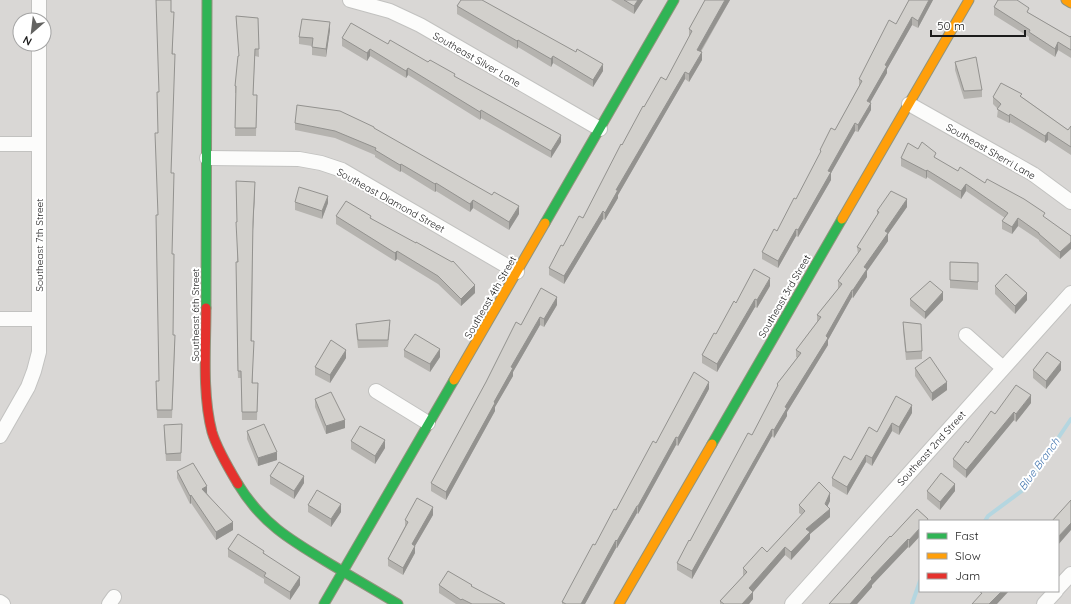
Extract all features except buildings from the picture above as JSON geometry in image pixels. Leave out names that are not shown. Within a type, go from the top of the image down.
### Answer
[{"type":"street","points":[[39,0],[39,12]]},
{"type":"street","name":"Southeast 6th Street","points":[[207,0],[206,393],[212,432],[226,466],[241,489],[268,522],[290,540],[398,604]]},
{"type":"street","name":"Southeast Silver Lane","points":[[350,0],[390,11],[420,25],[600,129]]},
{"type":"street","name":"Southeast 4th Street","points":[[324,604],[674,0]]},
{"type":"street","name":"Southeast 3rd Street","points":[[620,604],[968,0]]},
{"type":"street","points":[[1066,0],[1071,3]]},
{"type":"street","name":"Southeast 7th Street","points":[[0,436],[28,387],[34,371],[38,352],[39,52]]},
{"type":"street","name":"Southeast Sherri Lane","points":[[909,104],[1033,174],[1071,202]]},
{"type":"street","points":[[0,144],[39,144]]},
{"type":"street","name":"Southeast Diamond Street","points":[[207,158],[299,159],[321,163],[342,170],[517,272]]},
{"type":"street","name":"Southeast 2nd Street","points":[[792,604],[1071,292]]},
{"type":"street","points":[[0,318],[39,319]]},
{"type":"street","points":[[966,335],[1003,368]]},
{"type":"street","points":[[376,392],[428,423]]},
{"type":"street","points":[[1059,587],[1071,574]]},
{"type":"street","points":[[1044,604],[1055,592]]},
{"type":"shaded area","points":[[0,0],[1066,0],[1071,3],[1071,604],[3,604],[0,602]]},
{"type":"waterway","name":"Blue Branch","points":[[986,520],[988,516],[1023,490],[1071,419]]},
{"type":"waterway","name":"Blue Branch","points":[[912,604],[919,584]]},
{"type":"traffic: fast","points":[[206,308],[207,0]]},
{"type":"traffic: fast","points":[[545,223],[674,0]]},
{"type":"traffic: fast","points":[[712,444],[842,219]]},
{"type":"traffic: fast","points":[[324,604],[454,380]]},
{"type":"traffic: fast","points":[[238,484],[258,511],[279,531],[304,548],[398,604]]},
{"type":"traffic: slow","points":[[842,219],[969,0]]},
{"type":"traffic: slow","points":[[1066,0],[1071,3]]},
{"type":"traffic: slow","points":[[454,380],[545,223]]},
{"type":"traffic: slow","points":[[619,604],[712,444]]},
{"type":"traffic: jam","points":[[206,308],[205,370],[209,417],[212,432],[217,445],[238,484]]}]
